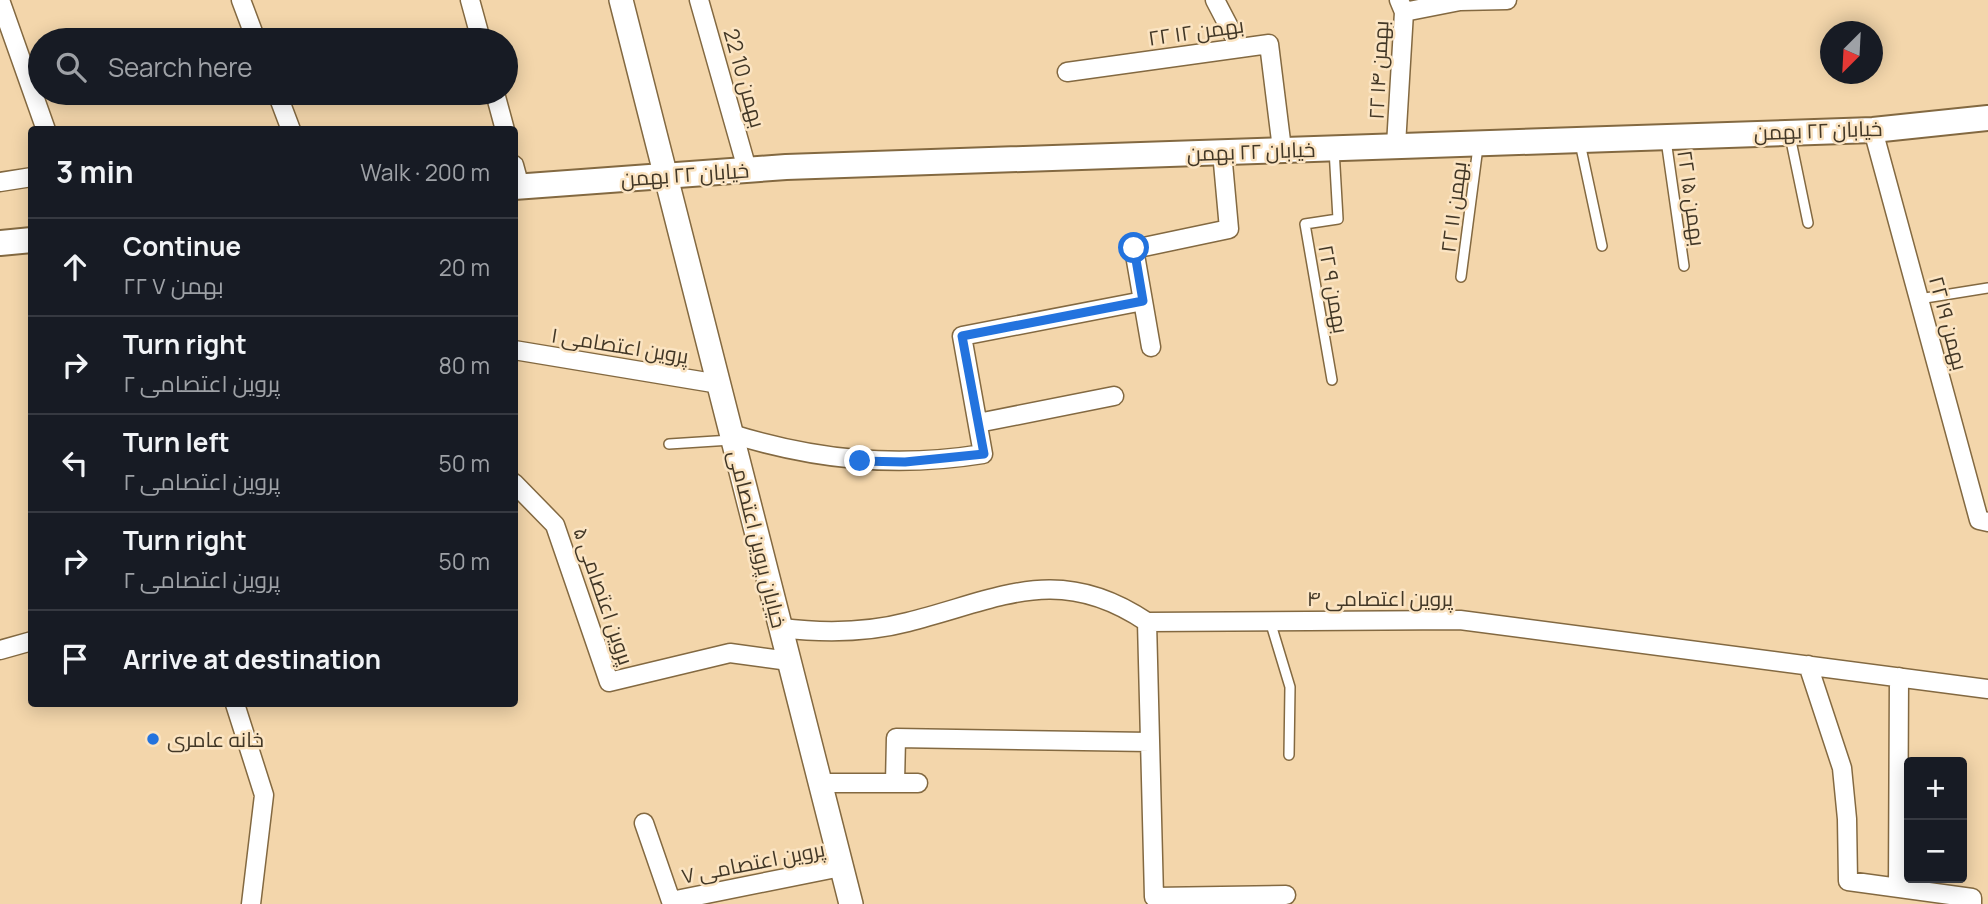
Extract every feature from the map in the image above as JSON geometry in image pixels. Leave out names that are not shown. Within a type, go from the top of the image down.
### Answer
[{"type":"main road","name":"خیابان ۲۲ بهمن","points":[[518,180],[1479,141],[1873,130],[1988,118]]},
{"type":"main road","points":[[0,243],[28,240]]},
{"type":"street","points":[[1,0],[28,78]]},
{"type":"street","points":[[241,0],[252,28]]},
{"type":"street","points":[[470,0],[478,28]]},
{"type":"street","name":"خیابان پروین اعتصامی","points":[[621,0],[851,904]]},
{"type":"street","name":"22 بهمن 10","points":[[699,0],[747,169]]},
{"type":"street","points":[[1214,0],[1240,48]]},
{"type":"street","points":[[1401,6],[1507,0]]},
{"type":"street","name":"۲۲ بهمن ۱۴","points":[[1396,145],[1401,6]]},
{"type":"street","name":"۲۲ بهمن ۱۲","points":[[1067,72],[1269,44],[1282,149]]},
{"type":"street","points":[[37,105],[45,126]]},
{"type":"street","points":[[282,105],[289,126]]},
{"type":"street","points":[[498,105],[504,126]]},
{"type":"street","name":"۲۲ بهمن ۱۹","points":[[1873,130],[1979,520],[1988,522]]},
{"type":"street","points":[[1151,347],[1134,248],[1229,229],[1222,152]]},
{"type":"street","points":[[0,182],[28,178]]},
{"type":"street","points":[[732,437],[817,456],[905,462],[984,454],[962,336],[1143,301]]},
{"type":"street","name":"پروین اعتصامی ۱","points":[[518,351],[719,384]]},
{"type":"street","points":[[978,423],[1114,396]]},
{"type":"street","name":"پروین اعتصامی ۵","points":[[518,487],[555,525],[609,682],[730,653],[789,661]]},
{"type":"street","points":[[781,628],[813,632],[860,631],[908,622],[1008,592],[1046,589],[1084,593],[1120,604],[1147,622],[1154,897],[1197,900],[1286,895]]},
{"type":"street","name":"پروین اعتصامی ۴","points":[[1147,622],[1460,620],[1988,689]]},
{"type":"street","points":[[0,650],[28,642]]},
{"type":"street","points":[[1808,665],[1842,768],[1847,819],[1848,881],[1972,898],[1972,904]]},
{"type":"street","points":[[1898,888],[1899,677]]},
{"type":"street","points":[[236,707],[264,795],[251,904]]},
{"type":"street","points":[[894,783],[896,738],[1150,742]]},
{"type":"street","points":[[820,783],[918,783]]},
{"type":"street","name":"پروین اعتصامی ۷","points":[[644,823],[671,901],[842,867]]},
{"type":"lane","points":[[1789,132],[1808,223]]},
{"type":"lane","name":"۲۲ بهمن ۱۵","points":[[1665,135],[1684,266]]},
{"type":"lane","points":[[1579,138],[1602,246]]},
{"type":"lane","name":"۲۲ بهمن ۱۱","points":[[1461,278],[1479,141]]},
{"type":"lane","name":"۲۲ بهمن ۹","points":[[1332,380],[1305,224],[1338,219],[1334,147]]},
{"type":"lane","points":[[1919,299],[1988,288]]},
{"type":"lane","points":[[669,444],[732,437]]},
{"type":"lane","points":[[1270,621],[1290,687],[1289,755]]},
{"type":"place","name":"خانه عامری","points":[[153,739]]},
{"type":"route","points":[[860,461],[905,462],[984,454],[962,336],[1143,301],[1134,248]]}]
